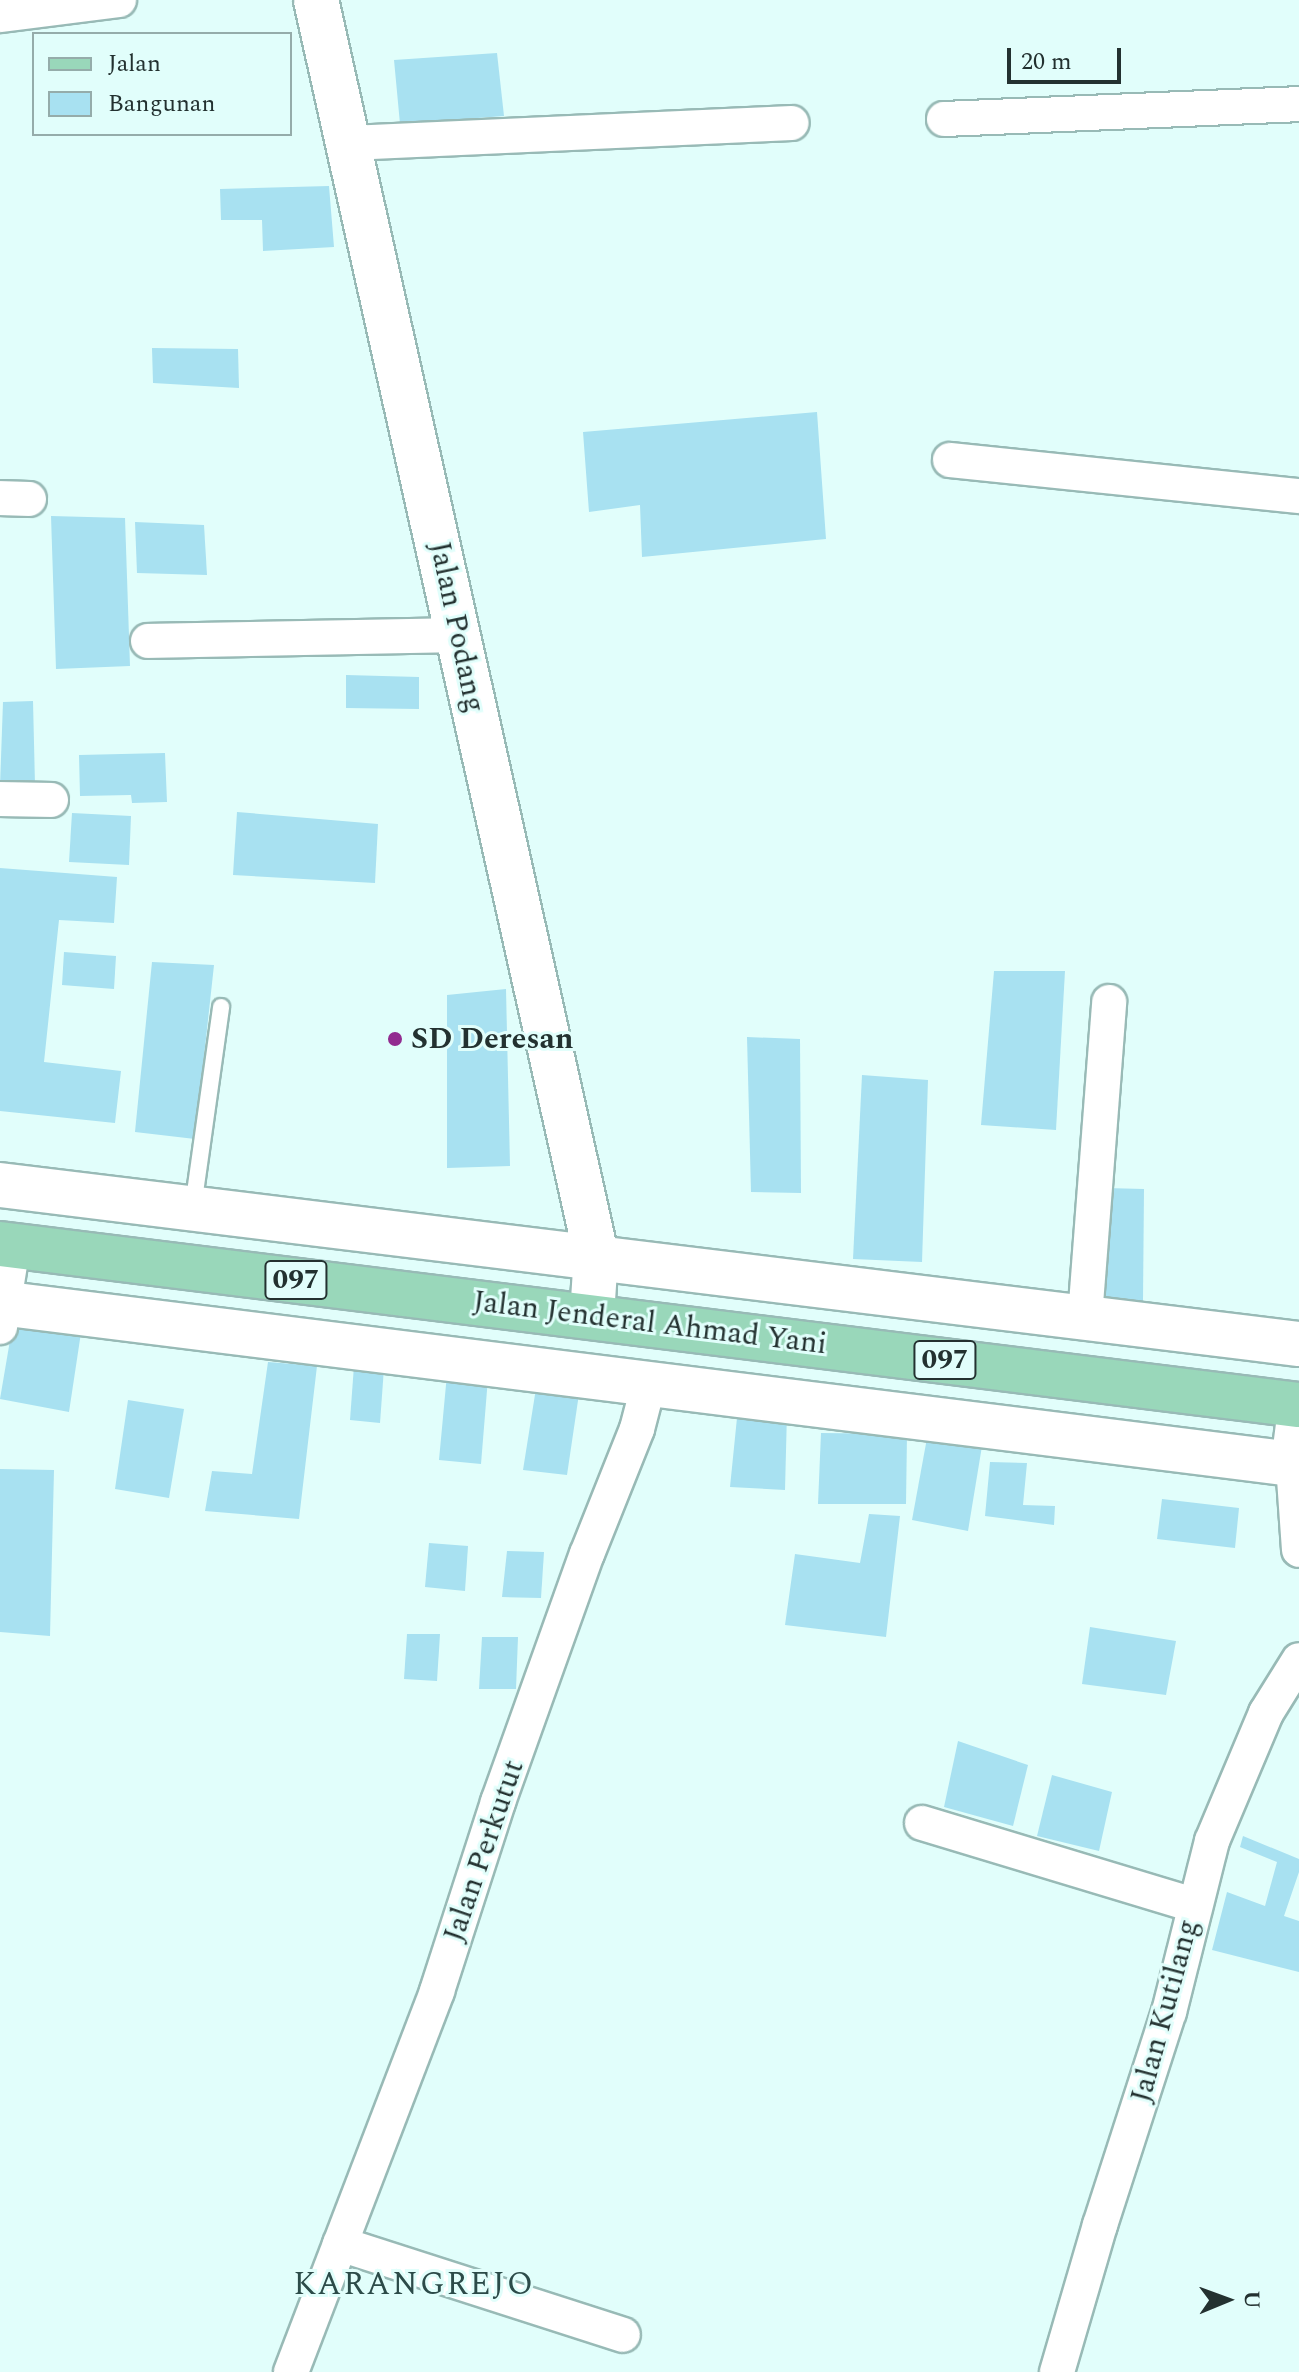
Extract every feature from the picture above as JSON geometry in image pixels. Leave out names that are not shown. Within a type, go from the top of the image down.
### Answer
[{"type":"main road","name":"Jalan Jenderal Ahmad Yani","points":[[6,1245],[592,1315],[1299,1405]]},
{"type":"street","points":[[0,15],[119,0]]},
{"type":"street","name":"Jalan Podang","points":[[316,0],[596,1255],[592,1315]]},
{"type":"street","points":[[944,119],[1299,104]]},
{"type":"street","points":[[350,143],[792,123]]},
{"type":"street","points":[[950,460],[1299,496]]},
{"type":"street","points":[[148,641],[459,635]]},
{"type":"street","points":[[0,799],[51,800]]},
{"type":"street","points":[[1085,1317],[1109,1002]]},
{"type":"street","points":[[0,1185],[596,1255],[1299,1344]]},
{"type":"street","points":[[6,1245],[2,1311],[649,1383],[1296,1465]]},
{"type":"street","name":"Jalan Perkutut","points":[[291,2372],[437,1991],[498,1802],[582,1568],[637,1429],[649,1383],[658,1324]]},
{"type":"street","points":[[1299,1417],[1296,1465],[1299,1550]]},
{"type":"street","name":"Jalan Kutilang","points":[[1057,2372],[1100,2225],[1169,2012],[1212,1841],[1266,1713],[1299,1660]]},
{"type":"street","points":[[922,1823],[1194,1905]]},
{"type":"street","points":[[340,2244],[623,2335]]},
{"type":"lane","points":[[193,1207],[221,1007]]},
{"type":"building","points":[[497,53],[504,116],[400,124],[394,60]]},
{"type":"building","points":[[329,186],[334,247],[263,251],[262,220],[221,220],[220,189]]},
{"type":"building","points":[[152,348],[238,349],[239,388],[153,383]]},
{"type":"building","points":[[817,412],[826,539],[642,557],[640,505],[589,512],[583,432]]},
{"type":"building","points":[[51,516],[125,518],[130,666],[56,669]]},
{"type":"building","points":[[135,522],[204,525],[207,575],[137,573]]},
{"type":"building","points":[[346,675],[419,677],[419,709],[346,708]]},
{"type":"building","points":[[33,701],[35,785],[0,786],[3,702]]},
{"type":"building","points":[[165,753],[167,802],[132,803],[131,795],[80,796],[79,755]]},
{"type":"building","points":[[237,812],[378,824],[375,883],[233,875]]},
{"type":"building","points":[[72,813],[131,816],[129,865],[69,862]]},
{"type":"building","points":[[0,868],[117,877],[114,923],[59,920],[44,1062],[121,1071],[115,1123],[0,1111]]},
{"type":"building","points":[[64,952],[116,956],[114,989],[62,985]]},
{"type":"building","points":[[152,962],[214,965],[195,1139],[135,1132]]},
{"type":"building","points":[[994,971],[1065,971],[1056,1130],[981,1125]]},
{"type":"building","points":[[506,989],[510,1166],[447,1168],[447,995]]},
{"type":"building","points":[[747,1037],[800,1039],[801,1193],[751,1192]]},
{"type":"building","points":[[862,1075],[928,1080],[922,1262],[853,1259]]},
{"type":"building","points":[[1106,1188],[1144,1189],[1143,1301],[1103,1304]]},
{"type":"building","points":[[15,1311],[82,1326],[69,1412],[0,1399]]},
{"type":"building","points":[[355,1352],[385,1354],[380,1423],[350,1420]]},
{"type":"building","points":[[268,1362],[317,1366],[299,1519],[205,1511],[212,1471],[252,1474]]},
{"type":"building","points":[[447,1374],[488,1378],[481,1464],[439,1460]]},
{"type":"building","points":[[537,1382],[580,1387],[567,1475],[523,1470]]},
{"type":"building","points":[[128,1400],[184,1409],[169,1498],[115,1489]]},
{"type":"building","points":[[738,1408],[787,1412],[785,1490],[730,1487]]},
{"type":"building","points":[[821,1433],[907,1434],[906,1504],[818,1504]]},
{"type":"building","points":[[927,1438],[982,1446],[968,1531],[912,1520]]},
{"type":"building","points":[[990,1462],[1027,1463],[1023,1505],[1055,1506],[1054,1525],[985,1516]]},
{"type":"building","points":[[0,1469],[54,1470],[50,1636],[0,1632]]},
{"type":"building","points":[[1162,1499],[1239,1508],[1235,1548],[1157,1539]]},
{"type":"building","points":[[869,1514],[900,1516],[886,1637],[785,1625],[795,1554],[860,1563]]},
{"type":"building","points":[[429,1543],[468,1546],[465,1591],[425,1587]]},
{"type":"building","points":[[507,1551],[544,1552],[541,1598],[502,1597]]},
{"type":"building","points":[[1090,1627],[1176,1641],[1166,1695],[1082,1684]]},
{"type":"building","points":[[407,1634],[440,1634],[437,1681],[404,1679]]},
{"type":"building","points":[[482,1637],[518,1637],[516,1689],[479,1689]]},
{"type":"building","points":[[958,1741],[1028,1765],[1013,1826],[944,1807]]},
{"type":"building","points":[[1052,1775],[1112,1792],[1099,1851],[1037,1836]]},
{"type":"building","points":[[1243,1836],[1299,1859],[1299,1872],[1284,1916],[1299,1921],[1299,1972],[1212,1950],[1227,1892],[1265,1906],[1277,1862],[1240,1847]]},
{"type":"place","name":"SD Deresan","points":[[395,1039]]},
{"type":"district","name":"KARANGREJO","points":[[414,2285]]}]
